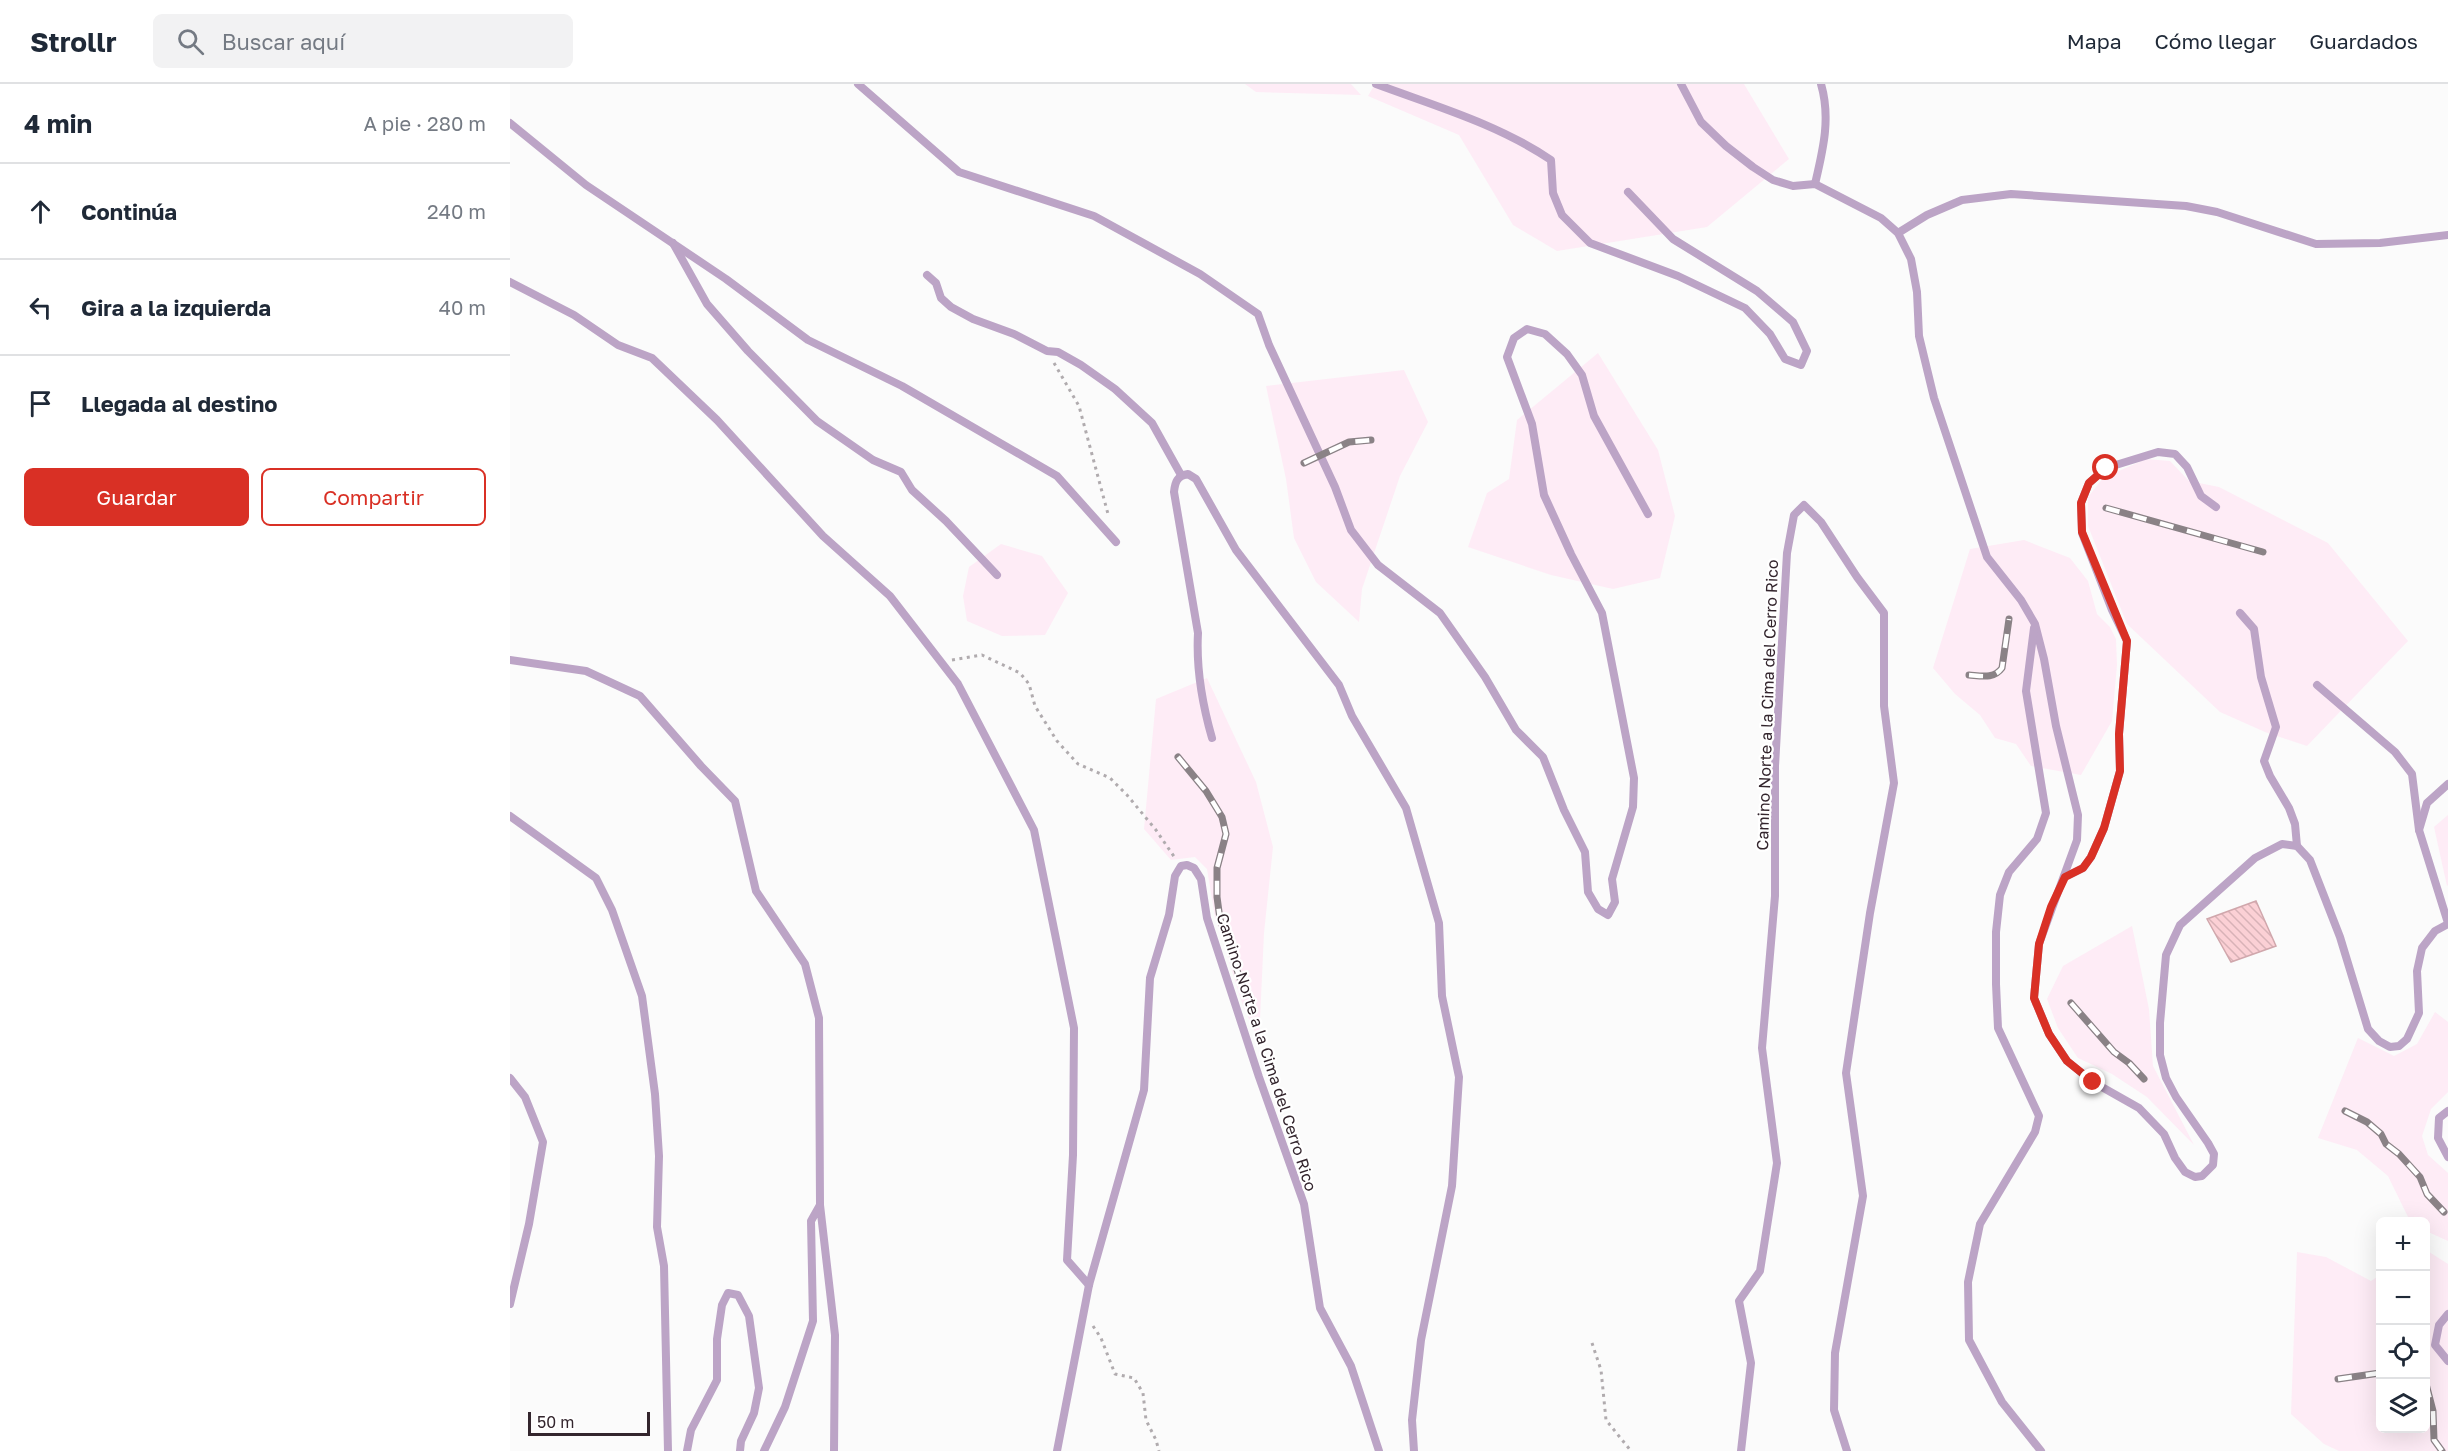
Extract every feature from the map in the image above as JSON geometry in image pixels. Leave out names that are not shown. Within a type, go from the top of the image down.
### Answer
[{"type":"lane","points":[[858,84],[959,172],[1094,216],[1200,274],[1258,314],[1269,345],[1335,487],[1351,530],[1378,565],[1440,613],[1485,677],[1516,730],[1543,758],[1564,810],[1585,852],[1588,892],[1598,909],[1608,915],[1615,902],[1612,879],[1633,807],[1634,778],[1602,613],[1544,495],[1532,424],[1507,357],[1514,338],[1527,329],[1545,334],[1567,354],[1582,375],[1594,416],[1648,514]]},
{"type":"lane","points":[[1376,84],[1472,119],[1527,144],[1551,160],[1553,194],[1562,215],[1590,243],[1678,276],[1745,308],[1770,334],[1785,359],[1801,365],[1808,351],[1793,322],[1756,291],[1673,239],[1628,192]]},
{"type":"lane","points":[[1681,84],[1701,122],[1753,167],[1773,180],[1793,186],[1815,184],[1881,218],[1898,233],[1911,259],[1917,292],[1919,336],[1934,398],[1987,557],[2021,600],[2035,624],[2056,726],[2078,815],[2077,840],[2065,877],[2051,907],[2038,955],[2034,998],[2049,1034],[2067,1061],[2093,1082],[2139,1108],[2164,1134],[2175,1158],[2185,1172],[2195,1177],[2202,1176],[2214,1165],[2214,1154],[2176,1097],[2166,1078],[2160,1055],[2160,1023],[2166,955],[2180,925],[2255,858],[2282,844],[2296,846],[2310,860],[2340,937],[2368,1029],[2379,1041],[2390,1047],[2399,1046],[2407,1039],[2419,1013],[2417,971],[2422,948],[2435,932],[2448,923],[2419,830],[2412,774],[2395,752],[2317,685]]},
{"type":"lane","points":[[1815,184],[1826,126],[1826,101],[1821,84]]},
{"type":"lane","points":[[510,123],[586,185],[672,241],[808,340],[902,386],[1057,476],[1116,542]]},
{"type":"lane","points":[[1898,233],[1927,214],[1962,200],[2011,194],[2186,206],[2217,212],[2316,244],[2380,243],[2448,235]]},
{"type":"lane","points":[[672,241],[707,304],[756,359],[817,421],[873,460],[901,472],[912,490],[946,521],[997,575]]},
{"type":"lane","points":[[927,275],[936,283],[941,298],[951,307],[1047,351],[1058,352],[1115,389],[1152,423],[1181,475]]},
{"type":"lane","points":[[510,282],[574,315],[618,345],[652,358],[717,420],[823,536],[890,596],[958,684],[1034,830],[1074,1028],[1073,1155],[1067,1260],[1089,1285]]},
{"type":"lane","points":[[2065,877],[2083,868],[2091,857],[2104,828],[2120,771],[2119,734],[2127,641],[2082,532],[2081,503],[2089,483],[2106,468],[2158,452],[2175,454],[2187,467],[2201,496],[2216,507]]},
{"type":"lane","points":[[1212,738],[1203,707],[1197,654],[1198,633],[1174,492],[1175,483],[1181,475],[1188,474],[1196,479],[1236,550],[1340,685],[1352,716],[1406,808],[1439,923],[1442,996],[1459,1077],[1452,1186],[1421,1340],[1412,1420],[1414,1451]]},
{"type":"lane","name":"Camino Norte a la Cima del Cerro Rico","points":[[1741,1451],[1751,1363],[1739,1301],[1760,1271],[1777,1163],[1762,1048],[1775,896],[1775,766],[1787,553],[1794,515],[1804,505],[1821,522],[1884,613],[1884,706],[1894,783],[1870,913],[1846,1073],[1863,1196],[1835,1353],[1834,1410],[1847,1451]]},
{"type":"lane","points":[[2240,613],[2254,629],[2261,677],[2276,727],[2264,761],[2289,808],[2295,824],[2296,846]]},
{"type":"lane","points":[[2035,624],[2026,691],[2046,813],[2037,839],[2009,872],[2000,895],[1996,932],[1996,984],[1998,1028],[2039,1116],[2034,1132],[1980,1224],[1968,1282],[1968,1306],[1969,1340],[2002,1402],[2041,1451]]},
{"type":"lane","points":[[510,660],[586,671],[640,696],[735,801],[756,891],[805,964],[819,1018],[820,1205],[835,1335],[834,1451]]},
{"type":"lane","points":[[2419,830],[2427,803],[2448,784]]},
{"type":"lane","points":[[510,816],[596,878],[612,910],[642,996],[655,1094],[659,1156],[657,1227],[664,1266],[668,1451]]},
{"type":"lane","name":"Camino Norte a la Cima del Cerro Rico","points":[[1181,866],[1187,865],[1194,868],[1201,879],[1207,918],[1259,1077],[1304,1204],[1320,1308],[1351,1366],[1379,1451]]},
{"type":"lane","points":[[1057,1451],[1089,1285],[1144,1090],[1150,978],[1169,915],[1174,876],[1181,866]]},
{"type":"lane","points":[[510,1078],[525,1097],[543,1142],[529,1224],[510,1304]]},
{"type":"lane","points":[[2448,1111],[2439,1118],[2438,1138],[2448,1157]]},
{"type":"lane","points":[[764,1451],[785,1407],[813,1320],[811,1221],[820,1205]]},
{"type":"lane","points":[[687,1451],[691,1430],[717,1380],[717,1339],[722,1305],[728,1293],[738,1295],[749,1316],[759,1388],[754,1413],[741,1441],[740,1451]]},
{"type":"lane","points":[[2448,1314],[2439,1325],[2435,1345],[2448,1361]]},
{"type":"path","points":[[1047,351],[1079,406],[1116,542]]},
{"type":"path","points":[[943,665],[958,657],[982,655],[1020,672],[1029,684],[1035,706],[1057,741],[1077,764],[1110,778],[1127,795],[1156,830],[1181,866]]},
{"type":"path","points":[[1084,1313],[1101,1338],[1115,1374],[1134,1378],[1143,1393],[1146,1420],[1159,1451]]},
{"type":"path","points":[[1592,1343],[1600,1370],[1606,1420],[1631,1451]]},
{"type":"shaded area","points":[[1245,84],[1351,84],[1361,95],[1256,92]]},
{"type":"shaded area","points":[[1375,84],[1744,84],[1789,159],[1707,227],[1557,251],[1513,225],[1459,135],[1368,96]]},
{"type":"shaded area","points":[[1598,353],[1658,450],[1675,516],[1660,578],[1613,589],[1551,575],[1468,547],[1487,493],[1509,479],[1517,420]]},
{"type":"shaded area","points":[[1404,370],[1428,422],[1400,476],[1362,589],[1359,622],[1316,582],[1294,538],[1286,479],[1266,386]]},
{"type":"shaded area","points":[[2146,459],[2170,461],[2189,481],[2219,487],[2328,543],[2408,641],[2307,746],[2265,732],[2220,712],[2127,624],[2088,526],[2088,497],[2103,478]]},
{"type":"shaded area","points":[[2024,540],[2070,558],[2088,581],[2097,614],[2110,627],[2116,639],[2117,665],[2112,721],[2081,775],[2031,766],[2016,744],[1995,738],[1980,715],[1955,694],[1933,668],[1970,549]]},
{"type":"shaded area","points":[[1001,544],[1042,556],[1068,593],[1045,635],[1002,636],[967,621],[963,596],[969,567]]},
{"type":"shaded area","points":[[1207,678],[1256,782],[1273,847],[1264,933],[1259,1041],[1243,1006],[1215,917],[1207,869],[1195,857],[1171,860],[1144,829],[1156,699]]},
{"type":"shaded area","points":[[2448,815],[2448,885],[2447,886],[2434,827]]},
{"type":"shaded area","points":[[2132,926],[2149,1009],[2153,1066],[2194,1145],[2147,1097],[2112,1074],[2078,1058],[2058,1028],[2047,999],[2063,966]]},
{"type":"shaded area","points":[[2435,1012],[2448,1022],[2448,1092],[2431,1109],[2422,1136],[2428,1155],[2448,1173],[2448,1241],[2430,1233],[2430,1217],[2408,1217],[2388,1176],[2357,1150],[2318,1138],[2358,1038],[2394,1056],[2417,1044]]},
{"type":"shaded area","points":[[2297,1252],[2326,1257],[2371,1281],[2376,1278],[2376,1433],[2430,1433],[2430,1253],[2448,1264],[2448,1451],[2339,1451],[2324,1444],[2291,1414]]},
{"type":"building","points":[[2256,901],[2276,946],[2231,962],[2207,919]]},
{"type":"railway","points":[[1304,463],[1349,442],[1371,440]]},
{"type":"railway","points":[[2106,508],[2263,552]]},
{"type":"railway","points":[[1969,675],[1991,675],[2002,668],[2009,619]]},
{"type":"railway","points":[[1178,757],[1206,791],[1222,817],[1226,834],[1217,868],[1217,897],[1220,919],[1241,982]]},
{"type":"railway","points":[[2071,1003],[2114,1052],[2129,1063],[2144,1079]]},
{"type":"railway","points":[[2345,1111],[2367,1122],[2381,1134],[2386,1144],[2399,1154],[2420,1177],[2427,1194],[2444,1212]]},
{"type":"railway","points":[[2338,1379],[2376,1374]]},
{"type":"railway","points":[[2430,1399],[2433,1411],[2434,1440],[2442,1451]]},
{"type":"route","points":[[2093,1082],[2067,1061],[2049,1034],[2034,998],[2039,944],[2051,907],[2065,877],[2083,868],[2091,857],[2104,828],[2120,771],[2119,734],[2127,641],[2112,610],[2082,532],[2081,503],[2089,483],[2106,468]]}]
